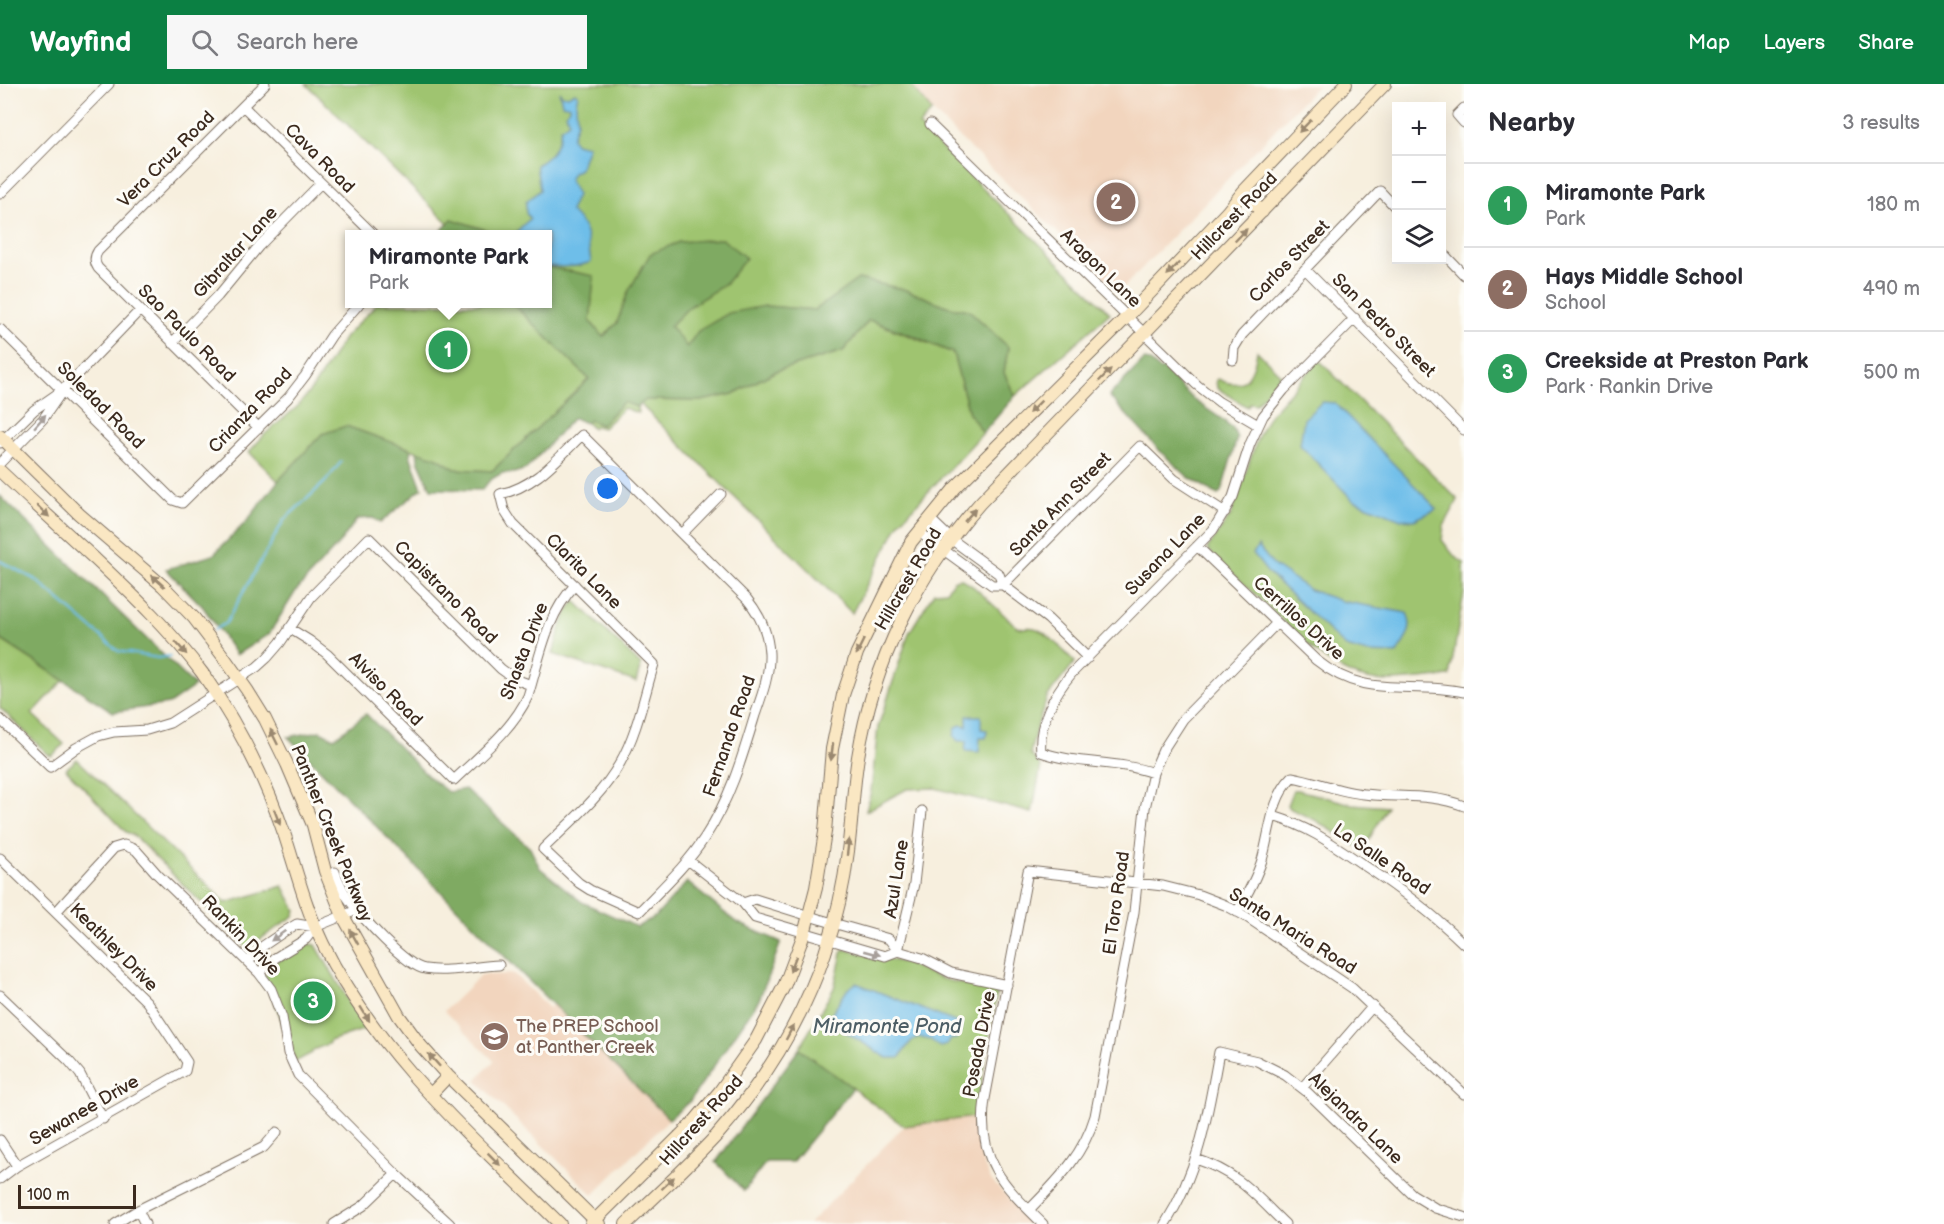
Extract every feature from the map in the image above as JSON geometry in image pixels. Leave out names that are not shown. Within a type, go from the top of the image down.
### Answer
[{"type":"street","points":[[0,194],[109,84]]},
{"type":"street","name":"Vera Cruz Road","points":[[95,260],[98,251],[265,84]]},
{"type":"street","name":"Hillcrest Road","points":[[595,1223],[693,1123],[733,1075],[756,1040],[776,1003],[793,965],[809,916],[820,862],[832,749],[843,695],[857,653],[911,542],[955,488],[1128,316],[1346,84]]},
{"type":"street","name":"Hillcrest Road","points":[[626,1224],[716,1136],[756,1087],[799,1014],[817,975],[834,924],[848,851],[858,754],[884,658],[901,621],[943,550],[980,503],[1385,84]]},
{"type":"street","name":"Cava Road","points":[[243,106],[369,230]]},
{"type":"street","points":[[1460,119],[1464,108]]},
{"type":"street","name":"Aragon Lane","points":[[930,124],[1204,391],[1258,425]]},
{"type":"street","name":"Gibraltar Lane","points":[[172,343],[218,296],[261,244],[321,183]]},
{"type":"street","name":"Carlos Street","points":[[1233,360],[1234,348],[1242,335],[1380,191],[1392,204]]},
{"type":"street","points":[[1243,192],[1262,212]]},
{"type":"street","points":[[1446,256],[1464,274]]},
{"type":"street","name":"Sao Paulo Road","points":[[95,260],[98,268],[259,428]]},
{"type":"street","name":"San Pedro Street","points":[[1305,269],[1464,430]]},
{"type":"street","name":"Crianza Road","points":[[180,503],[185,502],[294,390],[332,335],[355,308]]},
{"type":"street","points":[[0,463],[43,419],[63,390],[140,310]]},
{"type":"street","name":"Susana Lane","points":[[1153,773],[1128,766],[1069,759],[1041,752],[1040,742],[1054,698],[1066,681],[1213,530],[1236,489],[1250,444],[1270,406],[1355,318]]},
{"type":"street","name":"Soledad Road","points":[[0,328],[173,500],[180,503]]},
{"type":"street","points":[[1,439],[34,410],[63,390]]},
{"type":"street","name":"Clarita Lane","points":[[582,435],[537,478],[522,487],[500,494],[504,510],[513,524],[654,664],[634,731],[619,764],[601,790],[543,849],[579,883],[639,912]]},
{"type":"street","name":"Fernando Road","points":[[582,435],[751,604],[764,629],[769,660],[766,681],[731,790],[711,828],[688,860],[639,912]]},
{"type":"street","name":"Panther Creek Parkway","points":[[1,439],[80,514],[163,586],[194,618],[239,678],[265,719],[313,825],[325,871],[343,916],[399,1016],[421,1046],[448,1076],[595,1223]]},
{"type":"street","name":"Santa Ann Street","points":[[1004,585],[1140,446],[1174,479],[1225,512]]},
{"type":"street","points":[[0,471],[143,604],[197,667],[216,694],[261,776],[284,835],[304,902],[323,946],[380,1038],[431,1094],[560,1224]]},
{"type":"street","points":[[682,534],[721,494]]},
{"type":"street","points":[[930,519],[951,539],[999,574],[1004,585],[1048,619],[1088,658]]},
{"type":"street","points":[[919,532],[992,585],[1004,585]]},
{"type":"street","name":"Capistrano Road","points":[[290,628],[312,597],[369,538],[501,669],[515,679],[531,685]]},
{"type":"street","name":"Cerrillos Drive","points":[[1197,546],[1317,662],[1333,673],[1350,681],[1379,687],[1431,688],[1464,692]]},
{"type":"street","name":"Shasta Drive","points":[[454,780],[514,719],[525,702],[552,617],[562,599],[575,585]]},
{"type":"street","name":"El Toro Road","points":[[1029,1210],[1072,1164],[1092,1127],[1133,920],[1147,796],[1153,773],[1166,745],[1184,719],[1277,623]]},
{"type":"street","points":[[0,719],[50,767],[90,740],[114,732],[147,730],[177,720],[267,658],[290,628]]},
{"type":"street","name":"Alviso Road","points":[[290,628],[327,654],[454,780]]},
{"type":"street","points":[[1237,912],[1259,869],[1273,816],[1285,784],[1292,777],[1351,793],[1432,797],[1464,806]]},
{"type":"street","name":"Azul Lane","points":[[898,951],[914,884],[922,812]]},
{"type":"street","name":"La Salle Road","points":[[1273,816],[1310,830],[1354,859],[1419,903],[1464,944]]},
{"type":"street","name":"Rankin Drive","points":[[56,912],[114,848],[124,844],[136,850],[158,875],[259,973],[271,989],[282,1017],[288,1053],[298,1075],[396,1174],[450,1224]]},
{"type":"street","name":"Keathley Drive","points":[[0,858],[147,1002],[187,1062],[185,1071]]},
{"type":"street","points":[[688,860],[743,903],[756,918],[885,956],[898,951]]},
{"type":"street","points":[[335,872],[348,899],[357,910],[400,955],[421,968],[432,970],[499,965]]},
{"type":"street","name":"Santa Maria Road","points":[[1028,872],[1137,883],[1186,891],[1237,912],[1341,980],[1373,1006],[1464,1094]]},
{"type":"street","name":"Posada Drive","points":[[1028,872],[985,1099],[983,1128],[986,1147],[997,1173],[1008,1189],[1043,1224]]},
{"type":"street","points":[[743,903],[755,899],[889,939],[898,951],[922,958],[959,976],[1007,985]]},
{"type":"street","points":[[248,962],[264,946],[297,924],[315,927],[357,910]]},
{"type":"street","points":[[259,973],[275,957],[306,939],[315,927]]},
{"type":"street","points":[[0,995],[80,1074],[103,1119]]},
{"type":"street","points":[[1302,1088],[1373,1006]]},
{"type":"street","name":"Alejandra Lane","points":[[1196,1159],[1219,1052],[1248,1058],[1267,1065],[1302,1088],[1412,1194],[1435,1208],[1464,1217]]},
{"type":"street","name":"Sewanee Drive","points":[[0,1179],[17,1166],[185,1071]]},
{"type":"street","points":[[431,1094],[448,1076]]},
{"type":"street","points":[[115,1224],[138,1210],[264,1147],[277,1132]]},
{"type":"street","points":[[0,1140],[17,1166]]},
{"type":"street","points":[[1165,1224],[1185,1188],[1196,1159],[1232,1174],[1285,1224]]},
{"type":"street","points":[[334,1224],[363,1206],[396,1174]]},
{"type":"street","points":[[138,1210],[145,1224]]},
{"type":"shaded area","points":[[910,84],[1319,84],[1119,292],[932,111]]},
{"type":"shaded area","points":[[514,974],[549,1008],[553,1005],[669,1119],[593,1195],[476,1080],[494,1061],[444,1011],[481,975]]},
{"type":"shaded area","points":[[975,1117],[975,1132],[982,1160],[991,1180],[1033,1224],[809,1224],[904,1126]]},
{"type":"green space","points":[[306,84],[910,84],[932,111],[919,126],[1110,313],[1015,396],[1004,373],[1008,347],[969,310],[949,307],[906,290],[859,279],[815,310],[765,306],[687,348],[670,326],[689,307],[726,283],[745,258],[722,239],[679,242],[628,292],[617,323],[603,337],[590,321],[594,276],[552,268],[552,230],[485,230],[452,219],[448,223]]},
{"type":"green space","points":[[452,219],[485,230],[442,230]]},
{"type":"green space","points":[[722,239],[746,258],[726,283],[689,307],[670,326],[687,347],[698,331],[729,313],[765,306],[815,310],[858,279],[906,290],[949,307],[969,310],[1008,347],[1004,373],[1015,396],[983,433],[969,413],[953,353],[869,320],[843,351],[776,371],[733,394],[701,401],[646,400],[637,407],[623,402],[601,425],[590,420],[586,423],[573,418],[526,469],[514,473],[502,473],[490,480],[482,490],[431,489],[418,460],[417,451],[438,458],[455,469],[492,471],[589,379],[517,308],[552,308],[552,268],[594,276],[590,321],[603,337],[617,323],[628,292],[650,254],[679,242]]},
{"type":"green space","points":[[373,308],[517,308],[589,379],[492,471],[455,469],[438,459],[346,426],[322,435],[278,481],[249,452],[265,434],[298,406],[314,386],[345,337]]},
{"type":"green space","points":[[869,320],[953,353],[969,413],[983,433],[900,522],[852,613],[640,404],[646,400],[701,401],[733,394],[776,371],[843,351]]},
{"type":"green space","points":[[1257,351],[1281,375],[1256,404],[1250,403],[1247,407],[1217,388],[1216,380],[1234,384],[1246,379],[1253,368]]},
{"type":"green space","points":[[1144,360],[1149,361],[1160,370],[1163,369],[1194,400],[1232,427],[1237,438],[1222,490],[1218,495],[1188,477],[1162,453],[1109,396]]},
{"type":"green space","points":[[1319,360],[1458,500],[1444,526],[1442,540],[1455,557],[1464,563],[1464,592],[1450,676],[1386,681],[1367,679],[1340,669],[1305,643],[1207,549],[1231,515],[1258,437],[1268,417]]},
{"type":"green space","points":[[623,402],[637,407],[638,413],[624,408],[603,428],[595,426],[593,428],[586,423],[590,420],[601,425]]},
{"type":"green space","points":[[346,426],[411,449],[410,455],[422,488],[380,523],[373,518],[357,519],[342,540],[296,591],[269,634],[236,655],[203,607],[166,569],[213,555],[247,521],[278,481],[322,434]]},
{"type":"green space","points":[[0,496],[195,686],[169,704],[113,712],[0,639]]},
{"type":"green space","points":[[960,578],[974,587],[1016,626],[1039,630],[1075,662],[1047,697],[1035,733],[1030,754],[1041,766],[1032,813],[935,788],[907,789],[866,811],[871,791],[878,727],[909,633],[934,592],[946,591],[953,581]]},
{"type":"green space","points":[[575,601],[641,665],[636,682],[553,654],[564,620]]},
{"type":"green space","points":[[0,639],[64,680],[32,714],[64,744],[52,756],[0,708]]},
{"type":"green space","points":[[366,714],[429,777],[448,792],[465,789],[530,848],[540,868],[582,902],[637,927],[656,916],[687,882],[736,922],[781,942],[759,1000],[690,1101],[669,1119],[288,737],[320,731],[334,738]]},
{"type":"green space","points":[[77,759],[226,903],[283,886],[296,910],[294,916],[246,947],[133,835],[126,832],[66,769]]},
{"type":"green space","points":[[1293,790],[1352,804],[1387,807],[1363,850],[1315,820],[1291,809],[1287,805]]},
{"type":"green space","points":[[310,944],[316,945],[365,1029],[330,1041],[295,1062],[265,975],[278,961]]},
{"type":"green space","points":[[843,949],[905,963],[942,979],[997,992],[975,1117],[904,1126],[799,1049],[834,988]]},
{"type":"green space","points":[[799,1049],[853,1088],[792,1162],[766,1162],[744,1191],[716,1162]]},
{"type":"water","points":[[559,91],[562,95],[568,96],[575,92],[578,95],[577,122],[572,137],[575,143],[588,146],[580,169],[573,173],[569,180],[577,195],[570,211],[584,228],[591,262],[569,267],[552,266],[552,230],[519,230],[530,219],[526,213],[526,202],[540,190],[536,165],[550,154],[556,145],[561,128],[569,122],[566,113],[570,106],[562,104]]},
{"type":"water","points":[[1322,402],[1335,403],[1437,509],[1414,520],[1401,519],[1353,500],[1300,445],[1304,419]]},
{"type":"water","points":[[1258,546],[1273,565],[1310,590],[1341,601],[1407,613],[1410,624],[1406,640],[1396,654],[1367,653],[1346,647],[1267,572],[1253,554]]},
{"type":"water","points":[[967,716],[981,716],[981,729],[987,730],[986,738],[980,738],[979,752],[965,751],[966,741],[958,741],[954,736],[956,727],[967,726]]},
{"type":"water","name":"Miramonte Pond","points":[[856,983],[960,1024],[960,1034],[956,1039],[951,1039],[947,1045],[940,1047],[931,1040],[918,1037],[909,1044],[899,1058],[887,1058],[833,1024],[831,1015],[847,990]]},
{"type":"waterway","points":[[214,630],[226,623],[284,520],[325,482],[341,462]]},
{"type":"waterway","points":[[0,561],[36,580],[118,651],[158,658],[170,656]]},
{"type":"place","name":"Hays Middle School","points":[[1116,202]]},
{"type":"place","name":"Miramonte Park","points":[[448,350]]},
{"type":"place","name":"Creekside at Preston Park","points":[[313,1001]]},
{"type":"place","name":"The PREP School at Panther Creek","points":[[495,1036]]}]
